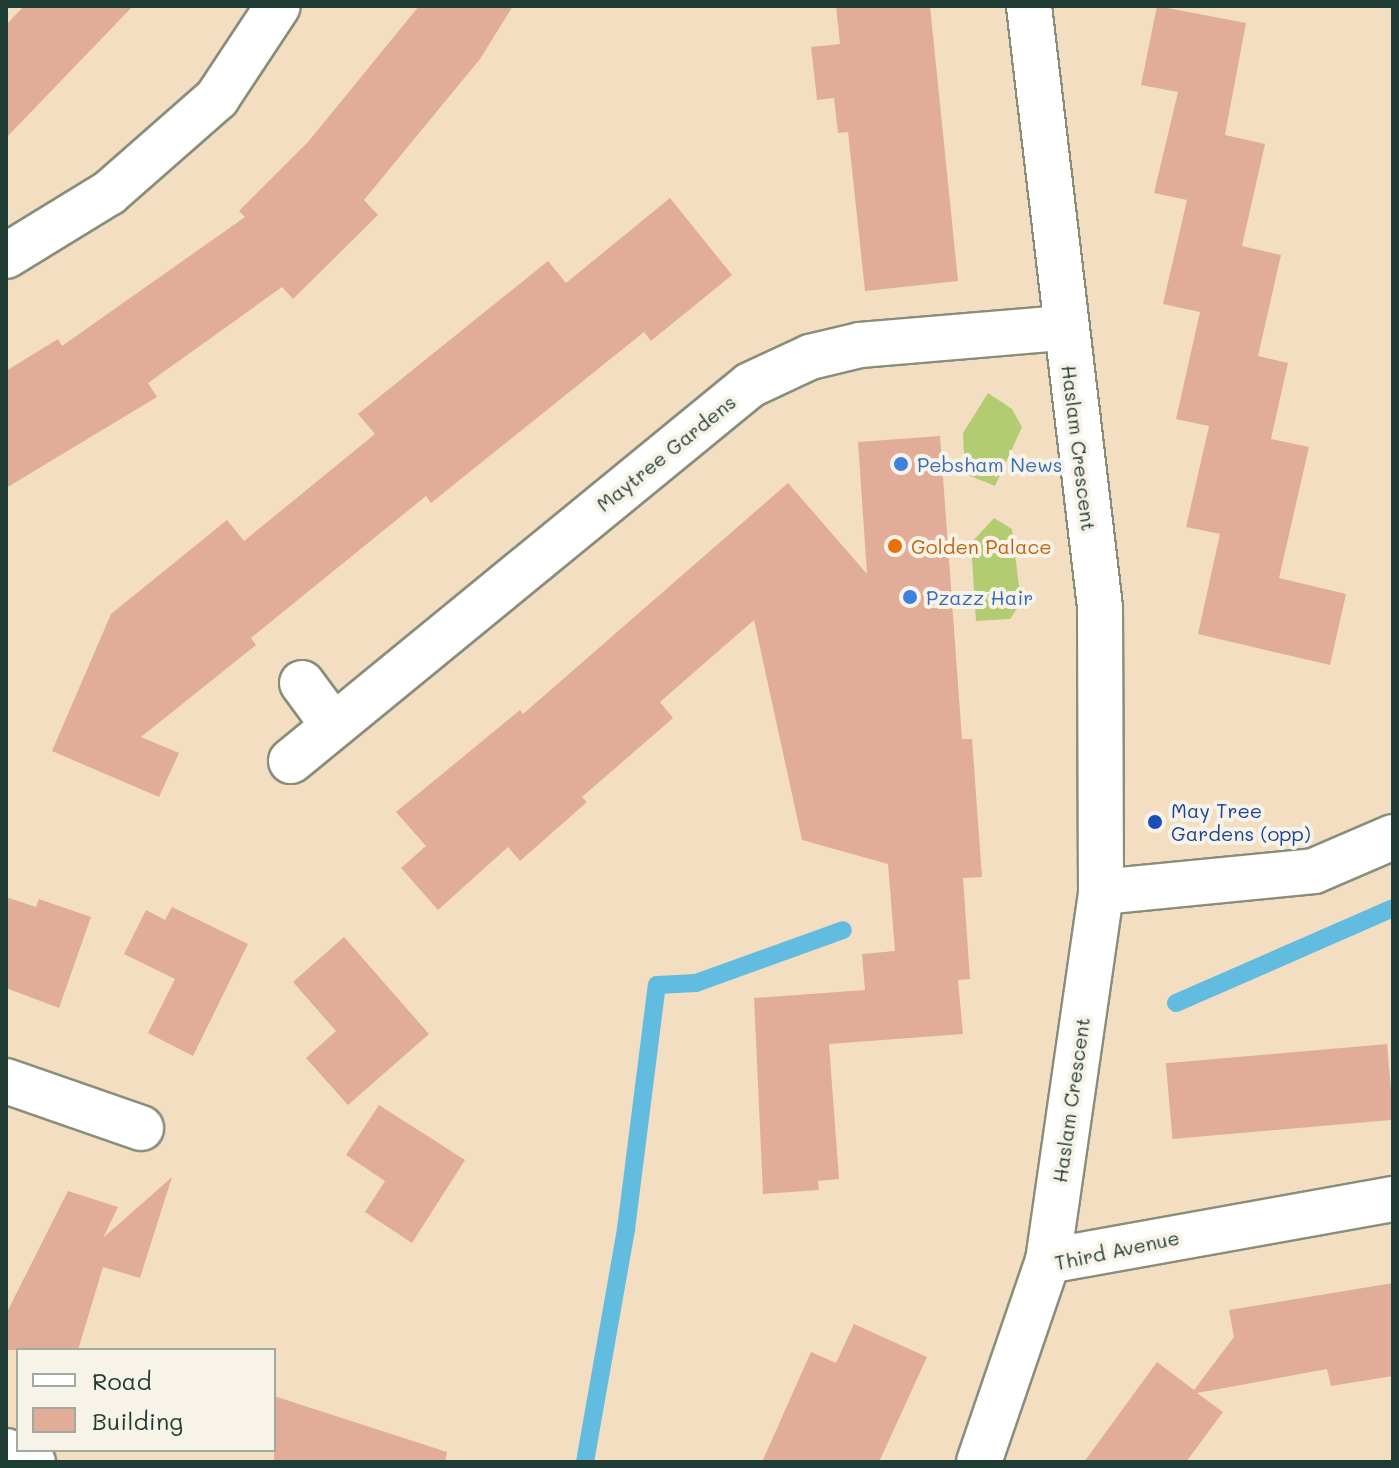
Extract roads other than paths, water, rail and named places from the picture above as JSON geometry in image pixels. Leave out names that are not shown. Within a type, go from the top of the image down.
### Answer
[{"type":"street","points":[[6,256],[109,193],[217,98],[278,6]]},
{"type":"street","name":"Haslam Crescent","points":[[1029,6],[1063,328],[1100,607],[1101,892],[1048,1261]]},
{"type":"street","name":"Maytree Gardens","points":[[291,761],[750,385],[810,357],[860,345],[1063,328]]},
{"type":"street","points":[[302,683],[333,725]]},
{"type":"street","points":[[1101,892],[1314,871],[1393,837]]},
{"type":"street","points":[[6,1081],[141,1128]]},
{"type":"street","name":"Third Avenue","points":[[979,1462],[1048,1261],[1393,1199]]},
{"type":"street","points":[[6,1451],[33,1462]]},
{"type":"waterway","points":[[1176,1003],[1393,908]]},
{"type":"waterway","points":[[585,1462],[626,1229],[657,985],[696,983],[843,930]]},
{"type":"place","name":"Pebsham News","points":[[901,464]]},
{"type":"place","name":"Golden Palace","points":[[895,546]]},
{"type":"place","name":"Pzazz Hair","points":[[910,597]]},
{"type":"place","name":"May Tree Gardens (opp)","points":[[1155,822]]}]
